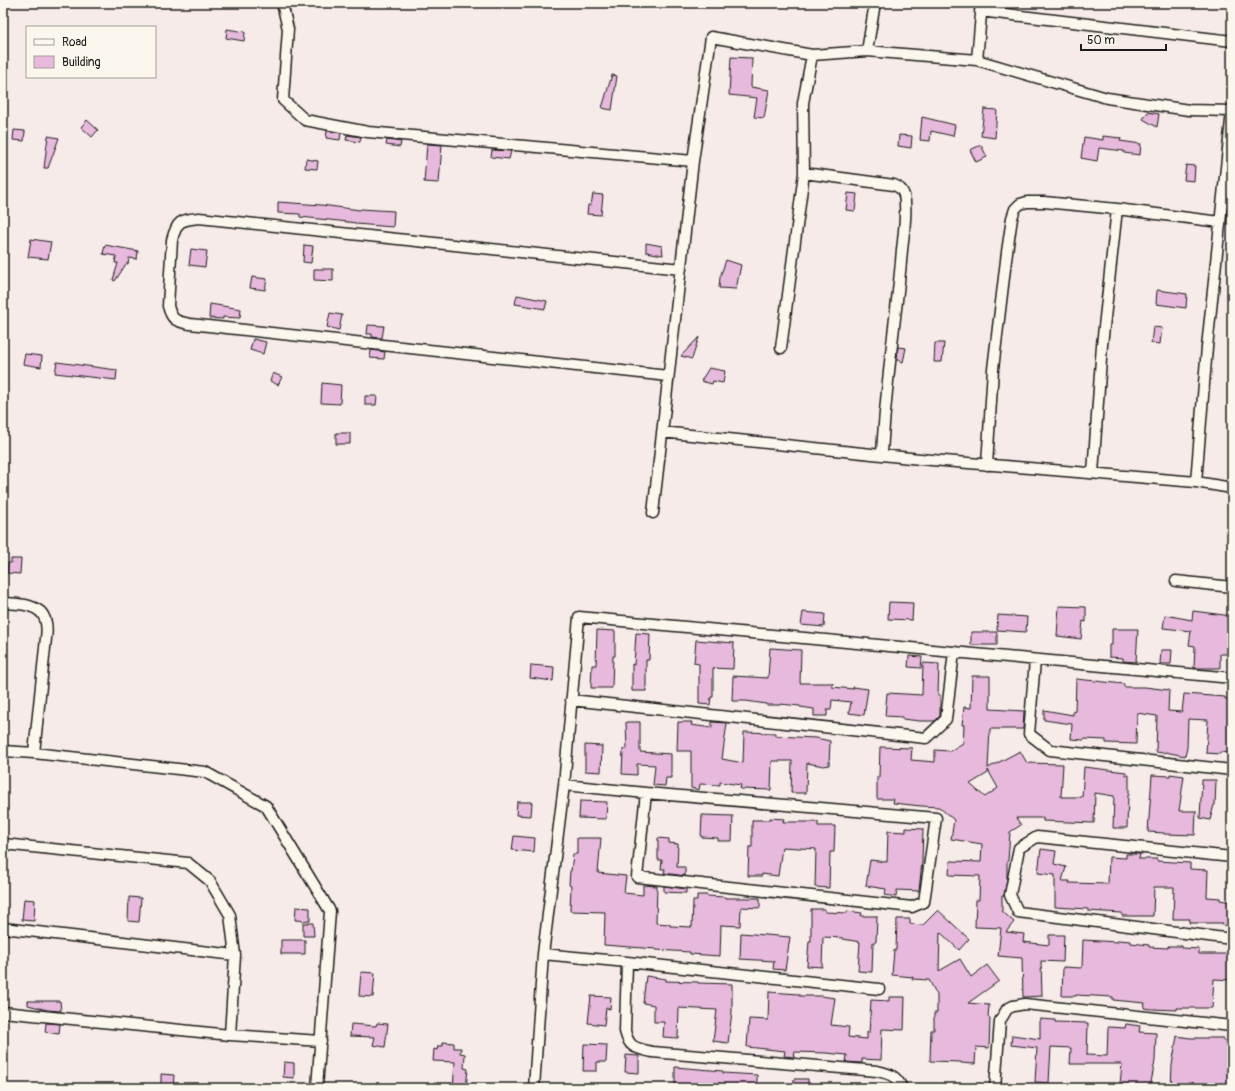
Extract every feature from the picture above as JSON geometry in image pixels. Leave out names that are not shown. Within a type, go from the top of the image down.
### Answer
[{"type":"street","points":[[282,3],[288,29],[282,100],[305,120],[368,132],[693,161]]},
{"type":"street","points":[[867,51],[875,3]]},
{"type":"street","points":[[977,60],[981,7],[1232,41]]},
{"type":"street","points":[[652,513],[693,161],[711,37],[812,55],[867,51],[977,60],[1107,98],[1189,110],[1232,111],[1207,347],[1196,482]]},
{"type":"street","points":[[781,348],[804,172],[803,103],[812,55]]},
{"type":"street","points":[[804,172],[894,185],[900,188],[904,194],[905,211],[899,280],[886,386],[882,455]]},
{"type":"street","points":[[987,464],[993,369],[1007,252],[1012,218],[1015,209],[1020,204],[1027,202],[1044,202],[1117,208],[1220,222]]},
{"type":"street","points":[[1093,473],[1102,345],[1117,208]]},
{"type":"street","points":[[668,376],[179,322],[170,316],[168,306],[172,240],[178,224],[186,220],[199,218],[681,269]]},
{"type":"street","points":[[662,432],[882,455],[1196,482],[1232,488]]},
{"type":"street","points":[[1176,581],[1232,587]]},
{"type":"street","points":[[3,603],[26,605],[35,608],[42,613],[47,627],[34,753]]},
{"type":"street","points":[[534,1088],[543,954],[564,785],[579,617],[1232,678]]},
{"type":"street","points":[[572,700],[926,738],[946,719],[954,652]]},
{"type":"street","points":[[1035,660],[1029,734],[1050,750],[1232,770]]},
{"type":"street","points":[[3,751],[34,753],[205,772],[266,806],[330,911],[317,1088]]},
{"type":"street","points":[[564,785],[936,818],[924,902],[912,908],[637,876],[646,793]]},
{"type":"street","points":[[1232,857],[1037,837],[1019,848],[1010,895],[1018,912],[1232,939]]},
{"type":"street","points":[[3,844],[188,863],[210,881],[230,915],[235,955],[230,1035]]},
{"type":"street","points":[[3,928],[235,955]]},
{"type":"street","points":[[543,954],[879,989]]},
{"type":"street","points":[[627,962],[625,1032],[627,1040],[631,1046],[652,1052],[877,1071],[890,1074],[898,1080],[902,1088]]},
{"type":"street","points":[[999,1088],[995,1088],[1000,1021],[1007,1009],[1013,1006],[1025,1004],[1232,1026]]},
{"type":"street","points":[[3,1012],[230,1035],[321,1040]]},
{"type":"building","points":[[227,29],[245,32],[244,41],[226,38]]},
{"type":"building","points":[[731,57],[752,58],[751,87],[769,90],[764,118],[754,117],[757,98],[729,95]]},
{"type":"building","points":[[612,75],[617,76],[612,110],[602,108]]},
{"type":"building","points":[[984,109],[997,110],[995,138],[981,136]]},
{"type":"building","points":[[1148,112],[1159,114],[1157,127],[1143,119]]},
{"type":"building","points":[[922,117],[955,125],[953,136],[931,131],[930,141],[920,140]]},
{"type":"building","points":[[87,120],[98,130],[92,137],[81,127]]},
{"type":"building","points":[[14,130],[25,131],[24,141],[13,140]]},
{"type":"building","points":[[327,131],[341,133],[340,140],[326,138]]},
{"type":"building","points":[[347,135],[361,137],[360,142],[346,140]]},
{"type":"building","points":[[899,135],[912,136],[911,148],[898,146]]},
{"type":"building","points":[[48,136],[59,138],[48,168],[44,168]]},
{"type":"building","points":[[1103,136],[1121,138],[1120,141],[1141,144],[1140,155],[1124,153],[1124,151],[1099,148],[1097,161],[1081,158],[1084,137],[1103,140]]},
{"type":"building","points":[[387,140],[401,142],[400,147],[386,145]]},
{"type":"building","points":[[427,144],[442,145],[439,183],[424,182]]},
{"type":"building","points":[[981,145],[987,157],[976,162],[970,150]]},
{"type":"building","points":[[492,150],[511,151],[509,159],[491,157]]},
{"type":"building","points":[[306,159],[318,161],[317,169],[305,168]]},
{"type":"building","points":[[1186,165],[1195,166],[1194,181],[1184,180]]},
{"type":"building","points":[[848,193],[857,194],[855,211],[846,210]]},
{"type":"building","points":[[593,194],[603,195],[601,215],[587,214],[588,205],[591,205]]},
{"type":"building","points":[[278,202],[360,210],[394,211],[393,227],[300,217],[300,214],[278,213]]},
{"type":"building","points":[[31,239],[51,242],[48,259],[28,257]]},
{"type":"building","points":[[646,243],[662,246],[663,255],[646,252]]},
{"type":"building","points":[[105,245],[138,251],[137,259],[129,258],[128,264],[126,264],[115,281],[113,280],[118,263],[115,263],[116,256],[103,254]]},
{"type":"building","points":[[304,245],[313,246],[311,263],[303,262]]},
{"type":"building","points":[[191,249],[207,251],[205,267],[189,265]]},
{"type":"building","points":[[726,260],[741,265],[736,289],[719,288],[720,277]]},
{"type":"building","points":[[314,269],[333,269],[333,281],[314,280]]},
{"type":"building","points":[[252,277],[267,279],[265,290],[250,288]]},
{"type":"building","points":[[1157,290],[1187,294],[1186,308],[1156,304]]},
{"type":"building","points":[[517,295],[547,301],[545,309],[515,304]]},
{"type":"building","points":[[210,304],[241,309],[240,318],[209,318]]},
{"type":"building","points":[[330,313],[342,315],[339,330],[327,327]]},
{"type":"building","points":[[368,325],[384,326],[382,338],[372,337],[372,334],[367,334]]},
{"type":"building","points":[[1153,327],[1162,328],[1160,344],[1151,343]]},
{"type":"building","points":[[699,337],[692,359],[681,356]]},
{"type":"building","points":[[253,339],[266,342],[263,354],[250,350]]},
{"type":"building","points":[[935,343],[944,343],[942,362],[934,362]]},
{"type":"building","points":[[898,347],[906,348],[903,362],[897,360]]},
{"type":"building","points":[[371,350],[385,352],[384,359],[370,358]]},
{"type":"building","points":[[25,354],[42,356],[41,367],[23,364]]},
{"type":"building","points":[[57,362],[117,370],[116,380],[55,373]]},
{"type":"building","points":[[709,368],[725,371],[723,383],[713,381],[712,384],[701,381]]},
{"type":"building","points":[[273,373],[282,377],[278,385],[270,381]]},
{"type":"building","points":[[322,383],[341,385],[340,404],[321,403]]},
{"type":"building","points":[[365,396],[377,396],[376,405],[365,405]]},
{"type":"building","points":[[336,433],[350,433],[350,444],[336,444]]},
{"type":"building","points":[[11,559],[21,559],[20,574],[7,573],[8,563],[11,563]]},
{"type":"building","points":[[889,602],[913,603],[912,620],[888,619]]},
{"type":"building","points":[[1059,606],[1086,607],[1086,622],[1083,621],[1081,639],[1057,636]]},
{"type":"building","points":[[1193,611],[1232,616],[1232,654],[1220,654],[1220,668],[1194,668],[1195,646],[1189,645],[1191,631],[1163,628],[1165,615],[1192,620]]},
{"type":"building","points":[[803,612],[825,614],[824,627],[801,625]]},
{"type":"building","points":[[998,615],[1027,617],[1026,632],[997,630]]},
{"type":"building","points":[[1112,629],[1138,629],[1136,662],[1123,661],[1123,658],[1109,657],[1109,645],[1112,645]]},
{"type":"building","points":[[597,630],[615,631],[615,656],[613,656],[612,688],[591,688],[592,665],[596,665]]},
{"type":"building","points":[[971,632],[997,632],[997,645],[971,645]]},
{"type":"building","points":[[636,633],[650,634],[649,660],[646,660],[646,691],[632,691],[632,664],[634,665]]},
{"type":"building","points":[[696,640],[734,643],[733,669],[713,668],[713,697],[711,697],[710,705],[699,704],[699,664],[694,663]]},
{"type":"building","points":[[770,648],[801,650],[800,683],[833,683],[832,687],[868,689],[864,715],[849,713],[851,702],[832,700],[831,710],[827,710],[827,716],[814,716],[814,709],[800,706],[780,704],[766,705],[746,701],[732,701],[733,676],[768,678]]},
{"type":"building","points":[[1161,650],[1172,650],[1171,664],[1160,664]]},
{"type":"building","points":[[909,656],[922,657],[921,668],[908,667]]},
{"type":"building","points":[[923,663],[939,664],[938,695],[940,695],[940,716],[935,721],[920,721],[902,719],[902,717],[885,716],[887,693],[922,695]]},
{"type":"building","points":[[531,665],[554,667],[553,681],[530,678]]},
{"type":"building","points":[[972,676],[990,676],[990,709],[1024,711],[1023,729],[990,729],[988,768],[1020,751],[1027,763],[1063,764],[1061,797],[1082,797],[1084,767],[1126,772],[1126,775],[1129,775],[1127,828],[1113,828],[1114,796],[1095,793],[1094,823],[1043,821],[1043,818],[1016,818],[1021,825],[1010,832],[1007,879],[1004,896],[1002,896],[1002,911],[1014,922],[1006,932],[1024,934],[1023,942],[1049,945],[1049,935],[1064,935],[1063,962],[1041,961],[1042,996],[1023,997],[1022,958],[998,956],[1001,928],[975,927],[976,900],[979,900],[980,876],[949,875],[950,861],[981,862],[982,844],[951,839],[954,820],[939,807],[893,803],[894,799],[877,799],[877,777],[879,777],[880,747],[912,748],[911,760],[935,762],[935,750],[950,751],[963,743],[964,725],[962,725],[964,707],[971,708]],"holes":[[[988,770],[998,788],[985,797],[970,784],[988,773]]]},
{"type":"building","points":[[1076,679],[1124,684],[1124,687],[1145,687],[1169,690],[1168,711],[1182,712],[1184,694],[1225,697],[1225,699],[1232,699],[1232,753],[1206,753],[1208,720],[1188,719],[1187,748],[1185,756],[1165,752],[1156,752],[1157,716],[1137,713],[1136,744],[1106,743],[1106,740],[1071,739],[1072,724],[1044,720],[1044,710],[1073,715],[1073,711],[1075,712]]},
{"type":"building","points":[[626,722],[640,722],[640,752],[671,754],[671,778],[666,778],[665,786],[653,785],[655,765],[637,764],[637,775],[622,774],[623,749],[627,749]]},
{"type":"building","points":[[678,722],[692,722],[691,725],[712,728],[712,722],[727,723],[722,759],[743,763],[744,732],[775,733],[775,736],[816,738],[830,741],[829,765],[824,766],[807,763],[806,793],[791,793],[792,761],[772,761],[771,790],[740,789],[741,785],[720,782],[720,785],[700,784],[699,790],[691,788],[691,751],[677,751]]},
{"type":"building","points":[[585,745],[602,746],[601,772],[585,771]]},
{"type":"building","points":[[1170,774],[1184,776],[1179,811],[1196,811],[1195,835],[1148,832],[1152,775],[1170,776]]},
{"type":"building","points":[[1202,780],[1216,780],[1215,805],[1210,820],[1200,818]]},
{"type":"building","points":[[580,801],[607,802],[606,819],[579,818]]},
{"type":"building","points":[[517,802],[532,802],[531,816],[516,815]]},
{"type":"building","points":[[702,815],[733,816],[732,841],[718,841],[718,838],[701,837]]},
{"type":"building","points":[[770,818],[784,819],[783,822],[818,822],[818,826],[835,826],[834,852],[830,852],[829,888],[815,887],[816,849],[782,847],[778,876],[762,874],[762,876],[748,876],[749,847],[752,847],[752,820],[770,820]]},
{"type":"building","points":[[906,828],[923,829],[919,891],[897,890],[896,897],[885,895],[886,889],[866,886],[870,860],[887,862],[888,831],[906,832]]},
{"type":"building","points":[[514,836],[535,838],[534,852],[512,850]]},
{"type":"building","points":[[577,838],[601,838],[598,873],[626,876],[624,893],[643,895],[643,885],[657,886],[656,923],[670,924],[670,926],[692,927],[693,901],[697,901],[697,895],[725,898],[760,898],[760,908],[741,907],[740,926],[721,925],[720,956],[604,945],[605,912],[570,911],[570,871],[573,854],[577,854]]},
{"type":"building","points":[[658,838],[669,839],[669,843],[678,844],[677,867],[685,867],[685,876],[664,873],[665,869],[661,869],[662,860],[658,860]]},
{"type":"building","points":[[1041,849],[1056,851],[1054,864],[1066,867],[1062,881],[1070,881],[1069,883],[1108,884],[1109,857],[1126,858],[1126,854],[1140,854],[1139,859],[1157,859],[1157,861],[1190,863],[1190,869],[1208,870],[1207,897],[1220,898],[1220,900],[1232,902],[1232,927],[1222,925],[1223,923],[1189,923],[1190,919],[1173,919],[1174,887],[1154,887],[1153,916],[1122,916],[1122,913],[1055,907],[1055,875],[1038,873]]},
{"type":"building","points":[[664,886],[686,889],[686,893],[664,892]]},
{"type":"building","points":[[129,897],[141,898],[139,922],[128,921]]},
{"type":"building","points":[[24,899],[35,900],[34,921],[22,920]]},
{"type":"building","points":[[296,907],[310,908],[310,921],[295,920]]},
{"type":"building","points":[[811,909],[825,909],[825,912],[847,913],[847,911],[862,913],[861,916],[877,916],[876,942],[873,942],[872,972],[858,971],[860,942],[843,938],[823,937],[822,967],[807,966],[809,941],[811,941]]},
{"type":"building","points":[[938,910],[969,939],[959,950],[940,932],[939,971],[960,959],[971,977],[987,965],[999,981],[968,1003],[989,1005],[989,1048],[976,1047],[975,1064],[930,1061],[931,1030],[934,1030],[934,1013],[937,1013],[937,995],[929,980],[912,979],[913,977],[892,975],[894,950],[896,950],[897,919],[910,919],[910,924],[923,925]]},
{"type":"building","points":[[303,923],[313,923],[314,936],[303,936]]},
{"type":"building","points":[[741,933],[790,937],[785,970],[773,969],[774,961],[740,959]]},
{"type":"building","points":[[281,940],[305,940],[305,954],[281,954]]},
{"type":"building","points":[[1083,940],[1118,942],[1118,940],[1131,941],[1131,943],[1149,945],[1149,947],[1168,948],[1168,946],[1182,946],[1182,948],[1199,949],[1199,954],[1232,954],[1231,980],[1214,979],[1212,1008],[1177,1008],[1177,1010],[1151,1009],[1144,1008],[1145,1003],[1113,1000],[1113,997],[1076,995],[1062,996],[1063,967],[1082,968]]},
{"type":"building","points":[[361,972],[375,973],[373,997],[359,996]]},
{"type":"building","points":[[646,976],[666,979],[666,981],[732,984],[732,1012],[728,1043],[713,1041],[717,1010],[679,1008],[678,1038],[663,1037],[664,1022],[654,1022],[654,1005],[643,1003]]},
{"type":"building","points":[[769,992],[799,994],[799,996],[821,996],[835,998],[831,1025],[849,1027],[848,1037],[867,1039],[867,1032],[869,1033],[871,1000],[889,1001],[889,997],[905,997],[904,1030],[882,1029],[881,1060],[862,1059],[862,1063],[846,1062],[847,1055],[795,1052],[794,1057],[784,1056],[785,1051],[747,1047],[749,1019],[768,1020]]},
{"type":"building","points":[[591,996],[611,997],[610,1009],[606,1008],[604,1025],[588,1023]]},
{"type":"building","points":[[28,1001],[60,1001],[61,1011],[47,1010],[28,1005]]},
{"type":"building","points":[[1040,1019],[1055,1020],[1055,1022],[1088,1023],[1087,1055],[1107,1056],[1108,1027],[1125,1028],[1126,1024],[1140,1026],[1139,1032],[1156,1033],[1155,1061],[1150,1088],[1120,1084],[1122,1064],[1070,1064],[1071,1048],[1051,1047],[1049,1083],[1035,1082],[1037,1048],[1011,1045],[1012,1035],[1040,1039]]},
{"type":"building","points":[[46,1023],[60,1024],[59,1034],[45,1032]]},
{"type":"building","points":[[377,1023],[388,1024],[385,1047],[373,1045],[375,1037],[350,1036],[351,1024],[376,1026]]},
{"type":"building","points":[[1177,1036],[1190,1038],[1223,1038],[1223,1041],[1232,1041],[1232,1088],[1171,1088],[1172,1065]]},
{"type":"building","points":[[443,1042],[454,1043],[454,1048],[461,1048],[460,1053],[465,1054],[464,1068],[468,1069],[466,1088],[453,1088],[455,1062],[433,1061],[434,1049],[437,1050],[438,1046],[443,1046]]},
{"type":"building","points":[[584,1044],[607,1045],[606,1062],[597,1062],[597,1071],[583,1071]]},
{"type":"building","points":[[626,1055],[639,1056],[639,1073],[625,1072]]},
{"type":"building","points":[[284,1062],[294,1063],[294,1078],[283,1077]]},
{"type":"building","points":[[675,1067],[723,1071],[723,1073],[757,1075],[757,1088],[675,1088]]},
{"type":"building","points":[[161,1074],[174,1075],[173,1088],[161,1088]]},
{"type":"building","points":[[794,1079],[808,1079],[808,1088],[793,1088]]}]
